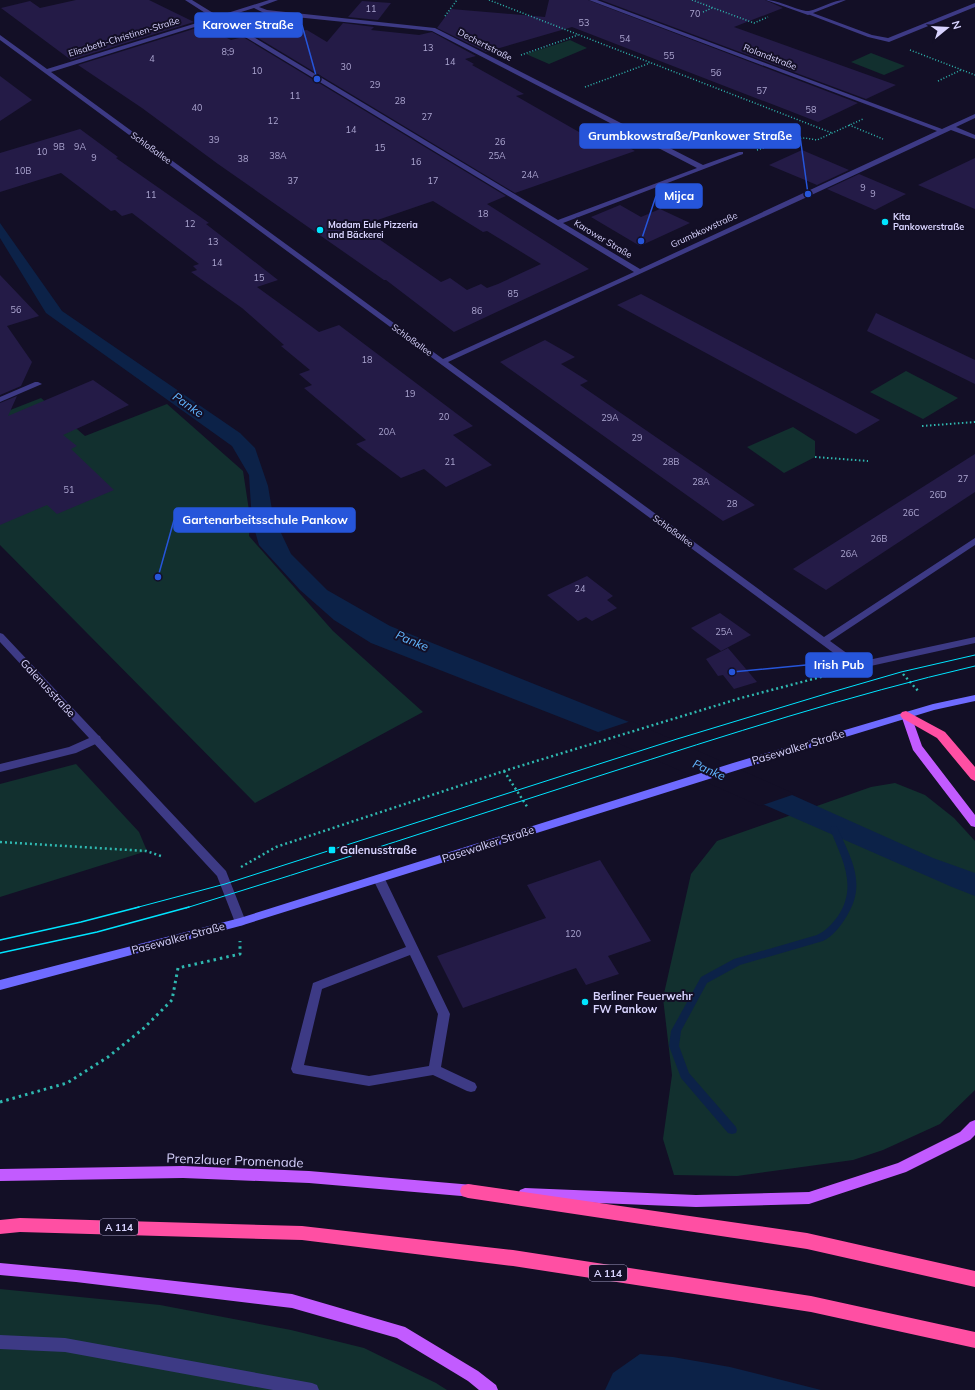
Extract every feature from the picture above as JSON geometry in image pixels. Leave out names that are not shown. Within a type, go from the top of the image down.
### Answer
[{"type":"highway","points":[[906,715],[941,735],[975,776]]},
{"type":"highway","points":[[468,1191],[807,1240],[975,1279]]},
{"type":"highway","name":"A 114","points":[[0,1227],[20,1225],[302,1233],[513,1258],[811,1304],[975,1340]]},
{"type":"main road","name":"Pasewalker Straße","points":[[0,985],[240,922],[695,778],[933,707],[975,698]]},
{"type":"main road","points":[[906,715],[918,747],[975,823]]},
{"type":"main road","name":"Prenzlauer Promenade","points":[[0,1175],[25,1173],[183,1172],[309,1177],[468,1191],[696,1201],[809,1198],[901,1168],[965,1136],[975,1126]]},
{"type":"main road","points":[[0,1269],[76,1276],[292,1302],[400,1332],[473,1376],[491,1390]]},
{"type":"street","name":"Karower Straße","points":[[188,0],[218,17],[317,80],[638,271]]},
{"type":"street","name":"Elisabeth-Christinen-Straße","points":[[46,71],[275,0]]},
{"type":"street","name":"Rolandstraße","points":[[592,0],[942,131]]},
{"type":"street","points":[[769,0],[870,36],[889,40],[975,5]]},
{"type":"street","points":[[808,13],[843,0]]},
{"type":"street","name":"Dechertstraße","points":[[255,6],[266,12],[433,29],[703,168]]},
{"type":"street","name":"Schloßallee","points":[[0,37],[858,666],[890,660]]},
{"type":"street","name":"Grumbkowstraße","points":[[442,362],[638,271],[803,197],[975,116]]},
{"type":"street","points":[[950,127],[975,137]]},
{"type":"street","points":[[558,223],[741,153]]},
{"type":"street","points":[[0,400],[38,384]]},
{"type":"street","points":[[824,641],[975,541]]},
{"type":"street","name":"Galenusstraße","points":[[0,636],[222,874],[240,922]]},
{"type":"street","points":[[890,660],[975,640]]},
{"type":"street","points":[[0,768],[72,750],[96,739]]},
{"type":"street","points":[[379,879],[444,1014],[434,1070]]},
{"type":"street","points":[[412,949],[317,986],[297,1069],[369,1081],[434,1070],[471,1087]]},
{"type":"street","points":[[0,1342],[65,1345],[312,1390]]},
{"type":"path","points":[[444,18],[457,0]]},
{"type":"path","points":[[489,0],[832,133]]},
{"type":"path","points":[[692,0],[754,23],[770,16],[766,15]]},
{"type":"path","points":[[696,2],[700,0]]},
{"type":"path","points":[[703,12],[713,8]]},
{"type":"path","points":[[742,22],[746,20]]},
{"type":"path","points":[[518,56],[579,35]]},
{"type":"path","points":[[889,40],[892,43],[975,75]]},
{"type":"path","points":[[580,89],[650,62]]},
{"type":"path","points":[[938,81],[962,70]]},
{"type":"path","points":[[741,153],[746,154],[791,139],[805,138],[818,140],[863,118]]},
{"type":"path","points":[[849,125],[889,142]]},
{"type":"path","points":[[922,426],[975,422]]},
{"type":"path","points":[[815,457],[868,461]]},
{"type":"path","points":[[890,660],[933,707]]},
{"type":"path","points":[[222,874],[242,867],[276,847],[504,771],[606,738],[740,698],[835,673]]},
{"type":"path","points":[[504,771],[528,808]]},
{"type":"path","points":[[0,842],[146,851],[162,856]]},
{"type":"path","points":[[0,1102],[67,1083],[108,1057],[144,1028],[172,1000],[178,968],[240,954],[240,922]]},
{"type":"green space","points":[[570,40],[587,48],[549,64],[526,54]]},
{"type":"green space","points":[[871,53],[905,66],[884,75],[851,62]]},
{"type":"green space","points":[[906,371],[958,398],[923,419],[870,392]]},
{"type":"green space","points":[[41,398],[85,436],[167,404],[243,471],[250,517],[249,536],[333,631],[423,712],[255,803],[0,545],[0,414]]},
{"type":"green space","points":[[793,427],[815,441],[815,457],[784,473],[747,447]]},
{"type":"green space","points":[[76,764],[139,832],[147,851],[0,897],[0,784]]},
{"type":"green space","points":[[895,783],[925,795],[954,818],[975,841],[975,1090],[940,1124],[883,1150],[853,1160],[737,1176],[674,1175],[663,1139],[672,1075],[663,998],[691,874],[717,841],[871,787]]},
{"type":"green space","points":[[0,1289],[160,1305],[291,1330],[364,1348],[436,1383],[447,1390],[0,1390]]},
{"type":"water","name":"Panke","points":[[0,223],[62,311],[240,433],[255,448],[268,486],[273,516],[291,554],[327,590],[390,626],[629,722],[933,858],[975,873],[975,896],[598,732],[371,643],[334,620],[300,590],[259,545],[252,521],[249,475],[232,446],[46,313],[0,238]]},
{"type":"water","points":[[640,1354],[673,1357],[730,1367],[821,1390],[605,1390],[613,1373]]},
{"type":"pier","points":[[631,721],[795,794],[760,806],[595,733]]},
{"type":"building","points":[[76,0],[149,0],[194,22],[71,60],[1,8],[30,1],[40,8]]},
{"type":"building","points":[[549,0],[588,0],[858,103],[818,122],[572,27],[486,52],[437,28],[451,9],[545,17]]},
{"type":"building","points":[[601,0],[765,0],[783,8],[734,27],[896,85],[866,99]]},
{"type":"building","points":[[362,1],[391,3],[378,20],[348,17]]},
{"type":"building","points":[[343,23],[374,27],[371,30],[419,35],[432,32],[476,56],[465,59],[474,64],[472,65],[524,94],[516,96],[579,132],[594,128],[635,151],[515,193],[253,35],[283,27],[295,32],[307,30],[327,42]]},
{"type":"building","points":[[203,26],[231,40],[243,37],[506,196],[487,204],[589,269],[454,332],[386,280],[218,164],[142,108],[78,65]],"holes":[[[433,201],[483,232],[487,231],[541,264],[487,288],[481,284],[467,290],[450,278],[441,282],[360,226]]]},
{"type":"building","points":[[0,76],[32,100],[0,121]]},
{"type":"building","points":[[80,129],[118,157],[116,158],[209,223],[206,224],[278,280],[257,287],[319,332],[339,325],[473,426],[453,435],[492,465],[446,487],[424,469],[401,478],[356,444],[366,440],[304,388],[312,385],[299,374],[310,370],[281,346],[284,345],[242,308],[191,272],[197,270],[193,266],[199,264],[132,213],[122,216],[115,210],[111,211],[61,173],[0,192],[0,153]]},
{"type":"building","points":[[802,150],[849,170],[817,185],[769,165]]},
{"type":"building","points":[[975,158],[975,209],[918,185]]},
{"type":"building","points":[[859,174],[906,194],[875,210],[827,189]]},
{"type":"building","points":[[620,205],[641,217],[660,209],[690,223],[640,246],[591,217]]},
{"type":"building","points":[[0,275],[39,316],[7,326],[32,362],[21,386],[0,395]]},
{"type":"building","points":[[641,294],[880,420],[856,434],[617,305]]},
{"type":"building","points":[[876,313],[975,360],[975,384],[867,331]]},
{"type":"building","points":[[545,340],[575,357],[561,364],[588,381],[580,385],[755,505],[723,521],[500,362]]},
{"type":"building","points":[[93,380],[129,405],[63,435],[77,446],[71,449],[114,490],[57,514],[47,505],[0,525],[0,403],[17,396],[8,416]]},
{"type":"building","points":[[975,454],[975,492],[826,590],[793,569]]},
{"type":"building","points":[[587,576],[613,596],[607,600],[617,608],[592,621],[586,617],[578,621],[547,595]]},
{"type":"building","points":[[720,613],[751,635],[721,651],[691,628]]},
{"type":"building","points":[[728,648],[757,682],[734,689],[723,675],[718,676],[706,659]]},
{"type":"building","points":[[600,860],[651,941],[608,956],[619,974],[586,985],[576,968],[463,1008],[437,956],[546,918],[527,885]]},
{"type":"waterway","points":[[732,1130],[685,1075],[674,1046],[676,1031],[704,980],[737,962],[820,938],[829,933],[836,926],[847,908],[853,886],[848,863],[834,829]]},
{"type":"tram line","points":[[135,908],[225,884],[677,739],[832,692],[901,672],[975,655]]},
{"type":"tram line","points":[[186,908],[743,730],[928,677],[975,666]]},
{"type":"tram line","points":[[0,940],[139,907]]},
{"type":"tram line","points":[[0,953],[97,932],[189,907]]},
{"type":"place","name":"Karower Straße","points":[[317,79]]},
{"type":"place","name":"Grumbkowstraße/Pankower Straße","points":[[808,194]]},
{"type":"place","name":"Kita Pankowerstraße","points":[[885,222]]},
{"type":"place","name":"Madam Eule Pizzeria und Bäckerei","points":[[320,230]]},
{"type":"place","name":"Mijca","points":[[641,241]]},
{"type":"place","name":"Gartenarbeitsschule Pankow","points":[[158,577]]},
{"type":"place","name":"Irish Pub","points":[[732,672]]},
{"type":"place","name":"Galenusstraße","points":[[332,850]]},
{"type":"place","name":"Berliner Feuerwehr FW Pankow","points":[[585,1002]]}]
